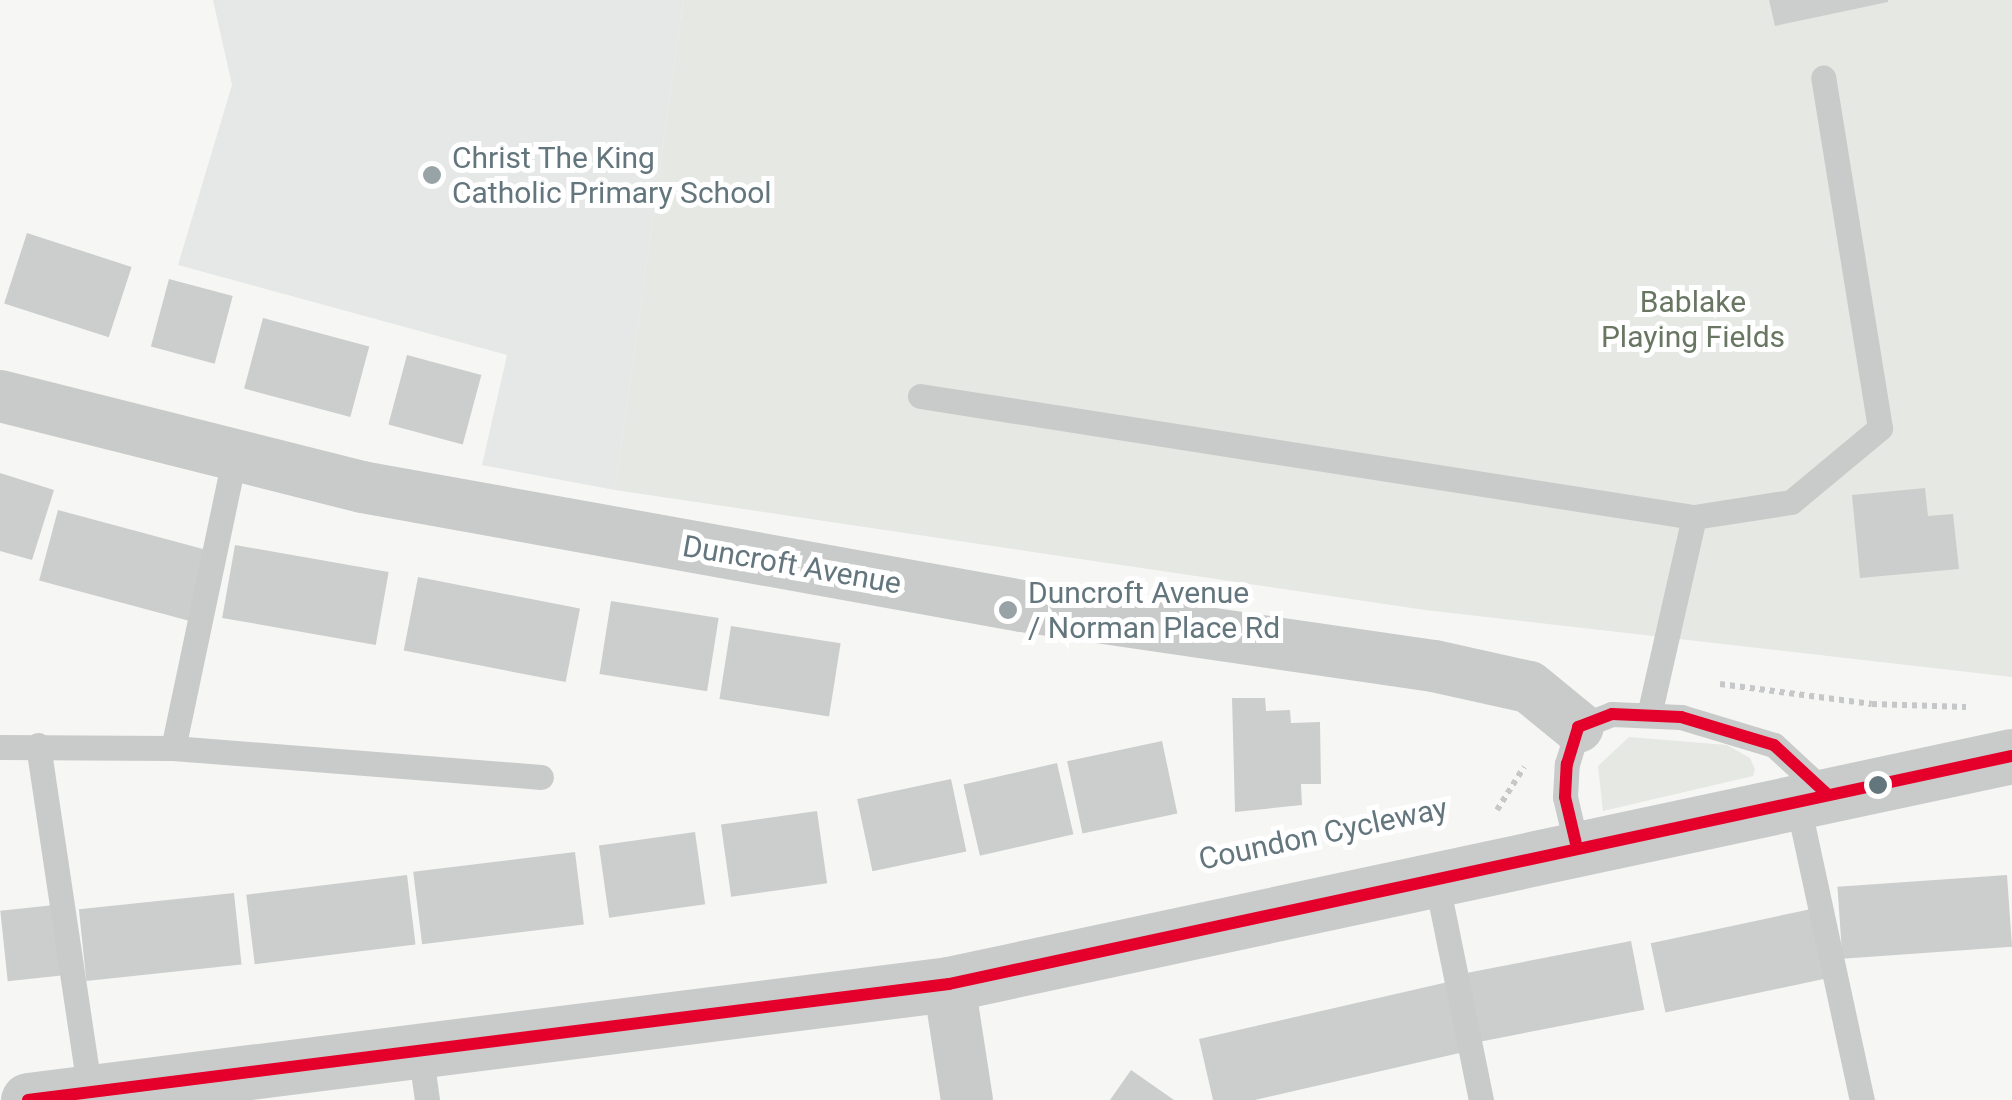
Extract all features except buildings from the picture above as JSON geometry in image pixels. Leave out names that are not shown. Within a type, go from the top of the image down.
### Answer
[{"type":"street","name":"Duncroft Avenue","points":[[0,396],[234,459],[1022,606],[1434,666],[1559,711]]},
{"type":"street","points":[[28,1100],[90,1091],[423,1075],[949,984],[2012,756]]},
{"type":"street","points":[[949,984],[968,1100]]},
{"type":"lane","points":[[920,396],[1694,517],[1791,502],[1880,428],[1823,78]]},
{"type":"lane","points":[[173,748],[234,459]]},
{"type":"lane","points":[[1649,715],[1694,517]]},
{"type":"lane","points":[[1577,848],[1565,796],[1559,711],[1649,715],[1710,724],[1774,745],[1812,797],[1862,1100]]},
{"type":"lane","points":[[38,745],[90,1091]]},
{"type":"lane","points":[[0,747],[173,748],[541,777]]},
{"type":"lane","points":[[1436,879],[1481,1100]]},
{"type":"path","points":[[1656,677],[1872,704],[1980,707]]},
{"type":"path","name":"Coundon Cycleway","points":[[1481,818],[1498,810],[1520,784],[1522,727],[1559,711]]},
{"type":"shaded area","name":"Christ The King Catholic Primary School","points":[[213,0],[683,0],[615,490],[482,465],[507,355],[178,265],[232,85]]},
{"type":"green space","name":"Bablake Playing Fields","points":[[683,0],[2012,0],[2012,677],[1425,610],[615,490]]},
{"type":"green space","points":[[1629,737],[1727,745],[1750,758],[1755,769],[1753,776],[1603,811],[1598,766]]},
{"type":"transit line","points":[[1577,848],[1565,797],[1567,764],[1578,727],[1612,714],[1681,717],[1774,745],[1827,794]]},
{"type":"transit line","points":[[28,1100],[949,984],[2012,756]]},
{"type":"place","name":"Christ The King Catholic Primary School","points":[[432,175]]},
{"type":"place","name":"Duncroft Avenue / Norman Place Rd","points":[[1008,610]]}]
